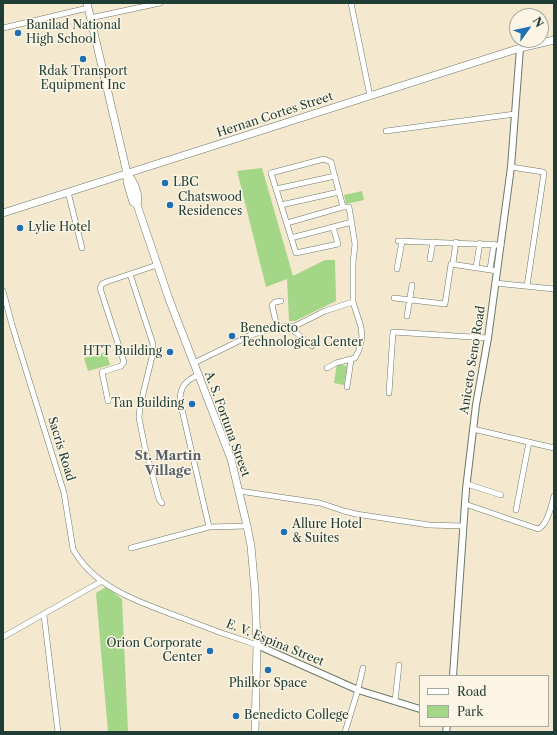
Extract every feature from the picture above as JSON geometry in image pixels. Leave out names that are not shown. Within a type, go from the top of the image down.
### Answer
[{"type":"main road","name":"A. S. Fortuna Street","points":[[87,5],[127,173],[127,182],[133,202],[137,204],[157,266],[231,459],[239,491],[247,526],[254,574],[257,646],[255,732]]},
{"type":"main road","name":"Hernan Cortes Street","points":[[3,213],[520,48]]},
{"type":"street","points":[[90,18],[160,3]]},
{"type":"street","points":[[351,3],[370,96]]},
{"type":"street","points":[[3,28],[87,5]]},
{"type":"street","name":"Aniceto Seno Road","points":[[453,675],[467,484],[473,429],[497,271],[497,244],[511,167],[520,48]]},
{"type":"street","points":[[386,132],[515,114]]},
{"type":"street","points":[[333,227],[338,244],[296,254],[271,173],[324,159],[331,162],[343,207]]},
{"type":"street","points":[[511,167],[544,173],[526,286]]},
{"type":"street","points":[[276,189],[335,176]]},
{"type":"street","points":[[68,192],[82,248]]},
{"type":"street","points":[[281,205],[339,192]]},
{"type":"street","points":[[286,223],[343,207],[349,207],[355,244],[353,263],[353,302],[361,327],[362,337],[359,350],[355,358],[336,363],[327,368]]},
{"type":"street","points":[[291,238],[352,222]]},
{"type":"street","points":[[397,269],[400,241],[497,244],[490,269]]},
{"type":"street","points":[[430,259],[433,242]]},
{"type":"street","points":[[453,263],[456,242]]},
{"type":"street","points":[[476,267],[480,243]]},
{"type":"street","points":[[394,298],[445,304],[451,264],[497,271]]},
{"type":"street","points":[[108,401],[102,372],[121,366],[124,362],[100,288],[102,284],[106,282],[157,266]]},
{"type":"street","points":[[130,274],[153,344],[152,357],[140,406],[139,418],[145,448],[159,499],[162,503]]},
{"type":"street","points":[[495,283],[554,289]]},
{"type":"street","points":[[407,316],[412,285]]},
{"type":"street","name":"Sacris Road","points":[[3,291],[12,325],[64,493],[74,549],[81,561],[102,581],[122,594]]},
{"type":"street","points":[[277,327],[272,306],[275,302],[281,301]]},
{"type":"street","points":[[194,364],[251,335],[277,327],[295,326],[325,311],[353,302]]},
{"type":"street","points":[[289,326],[312,346]]},
{"type":"street","points":[[389,393],[394,332],[488,338]]},
{"type":"street","points":[[347,387],[351,360]]},
{"type":"street","points":[[198,375],[189,379],[184,384],[181,390],[180,401],[209,527]]},
{"type":"street","points":[[473,429],[554,448]]},
{"type":"street","points":[[516,510],[530,442]]},
{"type":"street","points":[[467,484],[501,495]]},
{"type":"street","points":[[239,491],[320,503],[356,514],[430,525],[463,526]]},
{"type":"street","points":[[465,504],[538,529],[542,527],[553,503],[554,496]]},
{"type":"street","points":[[131,548],[209,527],[247,526]]},
{"type":"street","points":[[3,637],[102,581]]},
{"type":"street","name":"E. V. Espina Street","points":[[122,594],[257,646],[358,690],[419,709]]},
{"type":"street","points":[[44,615],[58,732]]},
{"type":"street","points":[[395,701],[399,665]]},
{"type":"street","points":[[345,732],[363,668]]},
{"type":"green space","points":[[262,168],[293,276],[325,260],[335,260],[336,301],[295,321],[289,321],[287,279],[266,287],[237,171]]},
{"type":"green space","points":[[362,191],[364,200],[346,204],[344,195]]},
{"type":"green space","points":[[106,352],[110,365],[88,371],[84,358]]},
{"type":"green space","points":[[337,364],[347,366],[344,385],[334,383]]},
{"type":"green space","points":[[106,587],[122,599],[128,732],[108,732],[96,593]]},
{"type":"place","name":"Banilad National High School","points":[[18,33]]},
{"type":"place","name":"Rdak Transport Equipment Inc","points":[[83,59]]},
{"type":"place","name":"LBC","points":[[165,183]]},
{"type":"place","name":"Chatswood Residences","points":[[170,205]]},
{"type":"place","name":"Lylie Hotel","points":[[20,228]]},
{"type":"place","name":"Benedicto Technological Center","points":[[232,336]]},
{"type":"place","name":"HTT Building","points":[[170,352]]},
{"type":"place","name":"Tan Building","points":[[192,404]]},
{"type":"place","name":"Allure Hotel & Suites","points":[[284,532]]},
{"type":"place","name":"Orion Corporate Center","points":[[210,651]]},
{"type":"place","name":"Philkor Space","points":[[268,670]]},
{"type":"place","name":"Benedicto College","points":[[236,716]]},
{"type":"district","name":"St. Martin Village","points":[[168,464]]}]
